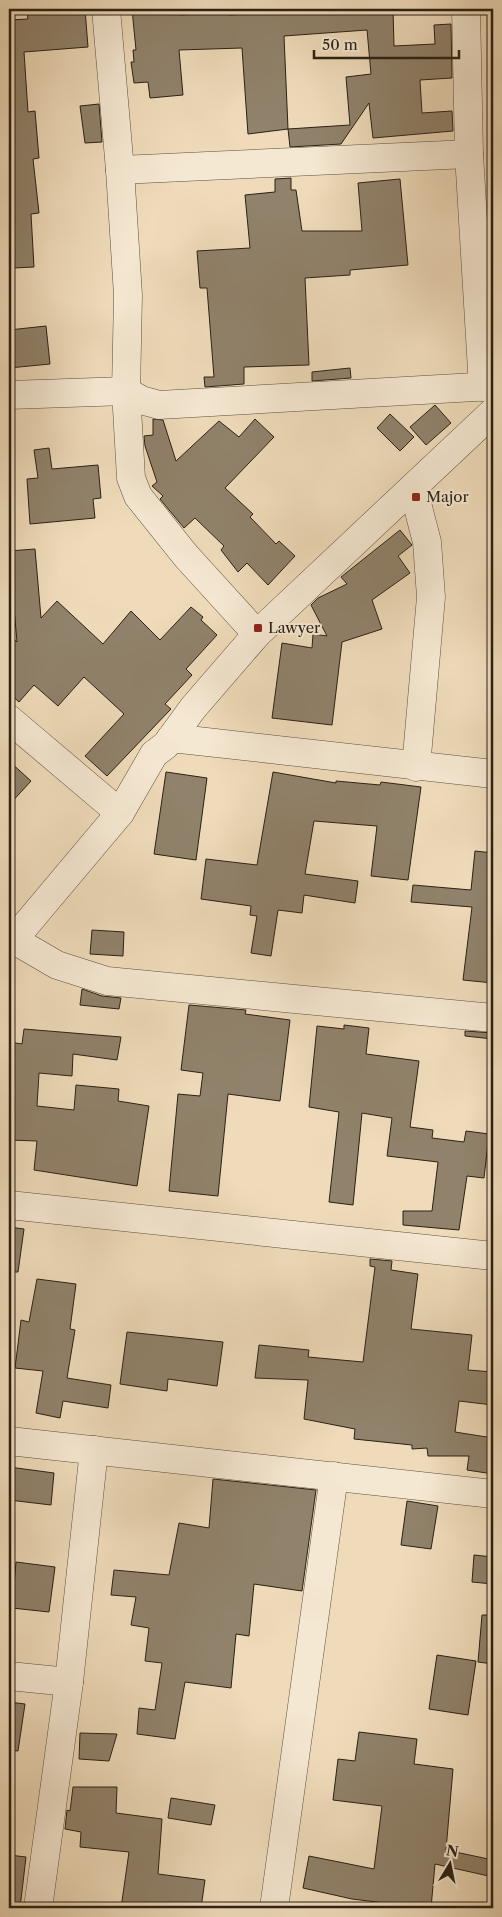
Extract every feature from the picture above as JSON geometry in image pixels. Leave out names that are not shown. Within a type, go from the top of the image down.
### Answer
[{"type":"street","points":[[106,9],[120,170],[128,295],[126,391],[131,478],[138,496],[186,556],[257,634]]},
{"type":"street","points":[[466,9],[469,154],[490,395],[413,488],[257,634],[193,708],[170,738],[154,754],[120,812],[11,942],[57,965],[107,981],[493,1018]]},
{"type":"street","points":[[120,170],[469,154]]},
{"type":"street","points":[[9,395],[126,391],[141,400],[159,405],[490,395]]},
{"type":"street","points":[[413,488],[427,542],[431,597],[416,767]]},
{"type":"street","points":[[9,719],[120,812]]},
{"type":"street","points":[[170,738],[416,767],[493,774]]},
{"type":"street","points":[[9,1206],[493,1256]]},
{"type":"street","points":[[9,1441],[493,1494]]},
{"type":"street","points":[[38,1908],[69,1682],[94,1450]]},
{"type":"street","points":[[274,1908],[334,1476]]},
{"type":"street","points":[[9,1676],[69,1682]]},
{"type":"building","points":[[85,9],[88,47],[24,52],[28,112],[35,111],[39,158],[33,159],[39,213],[31,214],[34,267],[14,268],[9,191],[9,174],[11,173],[9,20],[28,19],[27,12]]},
{"type":"building","points":[[132,9],[179,9],[180,15],[229,12],[229,15],[337,9],[393,9],[394,46],[435,44],[434,25],[451,24],[452,78],[420,80],[422,113],[452,111],[453,131],[373,138],[369,103],[341,144],[290,147],[288,129],[248,134],[242,48],[179,50],[183,95],[150,98],[148,82],[134,83],[131,62],[134,62],[133,50],[136,50]],"holes":[[[367,30],[371,74],[346,77],[350,125],[288,129],[284,36]]]},
{"type":"building","points":[[99,104],[102,142],[85,143],[80,106]]},
{"type":"building","points":[[291,178],[291,190],[296,190],[302,231],[362,231],[358,183],[400,179],[408,265],[350,270],[350,275],[305,278],[309,365],[244,367],[244,384],[205,387],[204,377],[214,377],[207,288],[200,288],[197,251],[250,248],[245,195],[275,192],[275,179]]},
{"type":"building","points":[[46,326],[50,364],[9,368],[9,330]]},
{"type":"building","points":[[350,368],[351,378],[312,381],[312,372]]},
{"type":"building","points":[[435,405],[451,423],[426,445],[410,427]]},
{"type":"building","points":[[390,414],[414,437],[400,451],[377,428]]},
{"type":"building","points":[[153,419],[163,420],[176,461],[219,421],[239,437],[255,419],[274,437],[225,488],[253,514],[250,517],[276,544],[279,541],[295,556],[268,585],[247,563],[238,572],[221,550],[224,546],[195,518],[184,528],[160,499],[163,496],[152,486],[157,482],[145,446],[144,436],[153,435]]},
{"type":"building","points":[[49,448],[52,469],[98,465],[101,498],[93,499],[95,518],[30,524],[27,479],[38,478],[34,450]]},
{"type":"building","points":[[400,530],[412,545],[398,556],[410,573],[372,600],[382,629],[342,642],[332,725],[272,718],[282,643],[312,648],[313,634],[327,636],[311,605],[318,598],[347,584],[341,577]]},
{"type":"building","points":[[35,549],[41,618],[57,601],[103,644],[131,611],[160,640],[191,607],[203,617],[201,620],[217,635],[186,669],[192,675],[165,704],[171,709],[107,776],[85,756],[124,714],[84,677],[58,706],[34,685],[19,702],[9,693],[9,635],[17,642],[9,551]]},
{"type":"building","points":[[9,761],[31,781],[9,805]]},
{"type":"building","points":[[166,772],[207,778],[196,860],[154,854]]},
{"type":"building","points":[[273,772],[336,783],[336,781],[380,785],[381,782],[421,787],[408,880],[371,876],[377,826],[314,821],[305,874],[358,881],[355,903],[304,895],[302,913],[278,910],[271,956],[251,953],[257,916],[250,915],[251,906],[201,899],[206,859],[257,865]]},
{"type":"building","points":[[475,851],[493,853],[493,983],[463,980],[472,907],[411,902],[413,885],[471,890]]},
{"type":"building","points":[[92,930],[124,932],[123,956],[90,954]]},
{"type":"building","points":[[82,989],[102,996],[121,998],[119,1009],[80,1005]]},
{"type":"building","points":[[189,1005],[246,1010],[245,1014],[290,1020],[280,1101],[228,1094],[218,1196],[169,1191],[178,1094],[200,1096],[203,1073],[181,1070]]},
{"type":"building","points":[[344,1025],[369,1028],[366,1054],[419,1061],[410,1127],[433,1130],[432,1138],[464,1142],[466,1131],[489,1134],[484,1178],[467,1176],[459,1230],[403,1225],[403,1211],[432,1211],[438,1162],[387,1156],[392,1118],[362,1113],[353,1205],[329,1202],[339,1112],[309,1107],[317,1026],[344,1029]]},
{"type":"building","points":[[24,1029],[121,1037],[117,1060],[73,1054],[72,1076],[39,1073],[37,1106],[74,1110],[76,1085],[119,1089],[118,1101],[149,1106],[137,1186],[34,1170],[37,1141],[9,1140],[9,1042],[22,1044]]},
{"type":"building","points":[[465,1031],[493,1033],[493,1039],[465,1036]]},
{"type":"building","points":[[9,1227],[24,1229],[18,1272],[9,1272]]},
{"type":"building","points":[[370,1259],[392,1261],[391,1270],[418,1274],[411,1329],[472,1335],[468,1370],[493,1372],[493,1405],[459,1401],[455,1432],[493,1438],[493,1474],[467,1470],[469,1456],[428,1456],[427,1448],[412,1449],[412,1445],[354,1439],[355,1429],[304,1419],[308,1380],[255,1378],[259,1345],[309,1350],[308,1357],[363,1362],[375,1267],[370,1266]]},
{"type":"building","points":[[37,1279],[76,1284],[70,1329],[75,1330],[67,1378],[111,1385],[108,1408],[63,1401],[60,1418],[36,1413],[43,1371],[15,1368],[21,1320],[29,1322]]},
{"type":"building","points":[[127,1332],[223,1342],[217,1386],[168,1379],[167,1391],[120,1384]]},
{"type":"building","points":[[9,1467],[54,1473],[51,1505],[9,1500]]},
{"type":"building","points":[[213,1479],[316,1490],[302,1591],[254,1584],[249,1636],[236,1634],[231,1688],[185,1682],[175,1739],[137,1734],[139,1708],[155,1710],[162,1663],[145,1661],[149,1628],[131,1625],[136,1597],[111,1595],[114,1570],[169,1575],[179,1523],[209,1528]]},
{"type":"building","points":[[407,1501],[438,1506],[431,1549],[401,1545]]},
{"type":"building","points":[[474,1555],[493,1557],[493,1584],[472,1582]]},
{"type":"building","points":[[16,1562],[55,1567],[49,1612],[12,1608]]},
{"type":"building","points":[[482,1615],[493,1615],[493,1664],[478,1662]]},
{"type":"building","points":[[437,1655],[476,1661],[468,1715],[429,1709]]},
{"type":"building","points":[[9,1702],[25,1704],[18,1751],[9,1750]]},
{"type":"building","points":[[359,1732],[417,1739],[414,1764],[453,1769],[446,1850],[493,1860],[493,1877],[435,1864],[431,1908],[401,1908],[401,1905],[352,1899],[303,1888],[309,1856],[374,1869],[382,1806],[333,1800],[338,1759],[355,1761]]},
{"type":"building","points":[[80,1733],[117,1734],[109,1761],[79,1759]]},
{"type":"building","points":[[73,1787],[117,1787],[116,1813],[162,1819],[158,1874],[205,1880],[201,1908],[121,1908],[129,1852],[80,1847],[81,1832],[65,1829],[67,1810],[70,1811]]},
{"type":"building","points":[[171,1798],[215,1805],[211,1825],[168,1818]]},
{"type":"building","points":[[9,1855],[26,1857],[20,1908],[9,1908]]},
{"type":"place","name":"Major","points":[[416,497]]},
{"type":"place","name":"Lawyer","points":[[258,628]]}]
